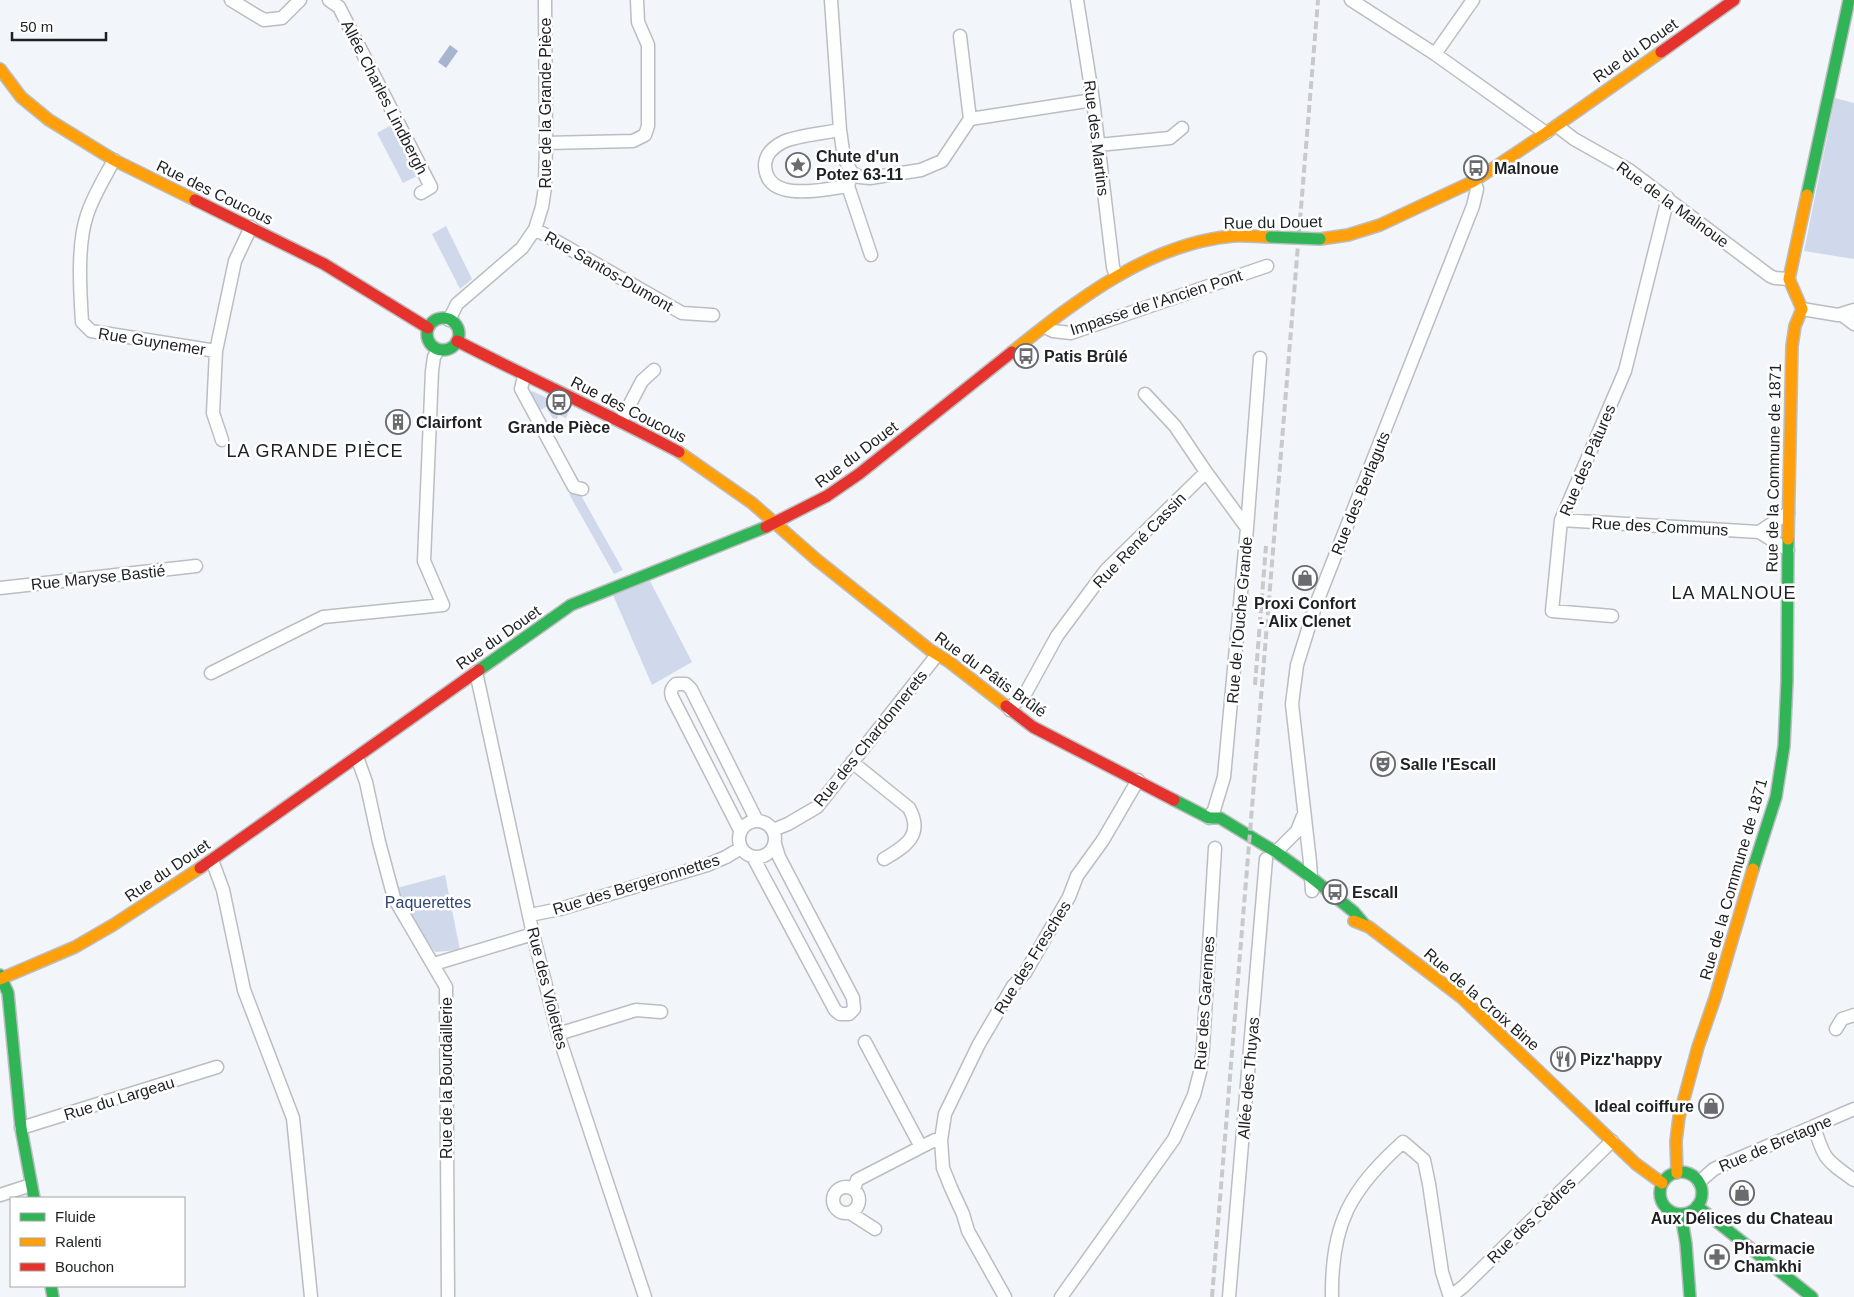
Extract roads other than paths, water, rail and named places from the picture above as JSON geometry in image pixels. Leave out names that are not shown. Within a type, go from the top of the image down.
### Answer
[{"type":"street","points":[[231,0],[264,20],[282,18],[300,0]]},
{"type":"street","name":"Allée Charles Lindbergh","points":[[329,0],[339,7],[431,187],[421,193]]},
{"type":"street","name":"Rue de la Grande Pièce","points":[[449,320],[457,304],[522,248],[535,229],[542,207],[545,187],[546,143],[545,0]]},
{"type":"street","points":[[546,143],[633,142],[644,135],[648,126],[648,45],[638,22],[637,0]]},
{"type":"street","points":[[831,0],[840,130],[844,158],[852,173],[860,176],[870,178],[921,170],[942,161],[970,119],[960,36]]},
{"type":"street","name":"Rue des Martins","points":[[1077,0],[1093,100],[1113,267],[1116,276]]},
{"type":"street","name":"Rue de la Malnoue","points":[[1351,0],[1551,129],[1574,139],[1629,170],[1770,276],[1789,279]]},
{"type":"street","points":[[1435,54],[1473,0]]},
{"type":"street","name":"Rue du Douet","points":[[1,978],[82,943],[113,925],[212,860],[571,605],[775,524],[838,489],[1045,327],[1071,304],[1116,276],[1165,253],[1201,242],[1233,236],[1320,239],[1348,235],[1380,225],[1474,181],[1734,0]]},
{"type":"street","points":[[1849,0],[1789,279],[1802,309],[1848,312],[1854,324]]},
{"type":"street","name":"Rue des Coucous","points":[[0,69],[21,97],[39,113],[114,160],[324,264],[428,328]]},
{"type":"street","points":[[970,119],[1093,100]]},
{"type":"street","points":[[1098,145],[1170,138],[1182,128]]},
{"type":"street","points":[[840,130],[784,141],[771,150],[766,158],[765,166],[767,176],[775,185],[788,191],[799,192],[848,186]]},
{"type":"street","name":"Rue Guynemer","points":[[114,160],[87,214],[82,235],[80,300],[82,322],[91,331],[216,351]]},
{"type":"street","points":[[852,173],[848,186],[871,255]]},
{"type":"street","name":"Rue des Berlaguts","points":[[1312,891],[1292,704],[1295,675],[1301,647],[1318,599],[1473,206],[1477,189],[1474,181]]},
{"type":"street","name":"Rue des Pâtures","points":[[1612,616],[1552,611],[1561,520],[1625,371],[1668,198]]},
{"type":"street","points":[[222,440],[213,413],[216,351],[234,261],[251,228]]},
{"type":"street","name":"Rue Santos-Dumont","points":[[535,229],[682,313],[713,315]]},
{"type":"street","name":"Impasse de l'Ancien Pont","points":[[1045,327],[1052,331],[1071,333],[1267,266]]},
{"type":"street","name":"Rue de la Commune de 1871","points":[[1677,1173],[1676,1134],[1687,1086],[1698,1047],[1716,998],[1776,796],[1784,737],[1787,681],[1788,513],[1792,346],[1795,326],[1802,309]]},
{"type":"street","points":[[437,320],[449,320],[457,328],[459,334],[457,341],[449,349],[438,350],[428,341],[426,336],[428,328],[437,320]]},
{"type":"street","name":"Rue des Coucous","points":[[457,341],[524,376],[621,421],[671,447],[707,470],[752,503],[775,524]]},
{"type":"street","points":[[211,673],[323,617],[443,605],[424,561],[432,371],[433,362],[438,350]]},
{"type":"street","points":[[1247,528],[1260,358]]},
{"type":"street","points":[[621,421],[642,381],[654,370]]},
{"type":"street","points":[[524,376],[521,389],[574,487],[582,489]]},
{"type":"street","name":"Rue de l'Ouche Grande","points":[[1145,394],[1175,426],[1247,528],[1226,763],[1222,786],[1214,810],[1209,818]]},
{"type":"street","name":"Rue René Cassin","points":[[1010,710],[1024,696],[1057,636],[1106,570],[1206,472]]},
{"type":"street","points":[[1759,532],[1788,513]]},
{"type":"street","name":"Rue des Communs","points":[[1561,520],[1759,532],[1788,550]]},
{"type":"street","name":"Rue du Pâtis Brûlé","points":[[775,524],[817,560],[937,655],[1034,727],[1209,818],[1216,828],[1266,855]]},
{"type":"street","name":"Rue Maryse Bastié","points":[[0,588],[196,566]]},
{"type":"street","name":"Rue des Chardonnerets","points":[[773,830],[788,824],[817,806],[937,655]]},
{"type":"street","name":"Rue des Violettes","points":[[476,672],[533,934],[558,1034],[645,1297]]},
{"type":"street","points":[[676,684],[686,684],[691,689],[757,820],[769,825],[773,830],[779,857],[853,998],[854,1009],[849,1014],[840,1014],[835,1010],[752,857],[741,848],[738,842],[740,830],[672,697],[671,687],[676,684]]},
{"type":"street","name":"Rue de la Bourdaillerie","points":[[357,757],[366,782],[394,898],[446,987],[448,1297]]},
{"type":"street","points":[[852,762],[909,808],[915,818],[915,830],[905,846],[884,859]]},
{"type":"street","name":"Rue des Fresches","points":[[1005,1297],[968,1231],[944,1168],[941,1140],[945,1114],[979,1044],[1013,986],[1025,973],[1069,898],[1077,876],[1103,840],[1138,780]]},
{"type":"street","points":[[1266,855],[1297,831],[1304,814]]},
{"type":"street","name":"Rue du Pâtis Brûlé","points":[[1209,818],[1220,818],[1249,836]]},
{"type":"street","points":[[740,830],[748,823],[757,820]]},
{"type":"street","name":"Rue de la Croix Bine","points":[[1249,836],[1266,855],[1312,891],[1348,918],[1364,925],[1395,946],[1462,998],[1540,1070],[1636,1164],[1662,1183]]},
{"type":"street","points":[[752,857],[764,856],[769,853],[775,844]]},
{"type":"street","name":"Rue des Bergeronnettes","points":[[530,915],[560,909],[707,864],[726,857],[741,848]]},
{"type":"street","name":"Rue des Garennes","points":[[1060,1297],[1174,1139],[1194,1095],[1200,1072],[1203,1047],[1215,848]]},
{"type":"street","name":"Rue de la Croix Bine","points":[[1266,855],[1312,878],[1354,912],[1364,925]]},
{"type":"street","name":"Allée des Thuyas","points":[[1229,1297],[1266,855]]},
{"type":"street","points":[[212,860],[223,890],[244,990],[293,1118],[311,1297]]},
{"type":"street","points":[[434,964],[533,934]]},
{"type":"street","points":[[1,978],[8,993],[20,1128],[34,1197]]},
{"type":"street","points":[[558,1034],[636,1010],[661,1012]]},
{"type":"street","points":[[1836,1029],[1842,1019],[1854,1014]]},
{"type":"street","points":[[865,1042],[921,1147]]},
{"type":"street","name":"Rue du Largeau","points":[[20,1128],[217,1067]]},
{"type":"street","name":"Rue de Bretagne","points":[[1699,1182],[1714,1169],[1854,1109]]},
{"type":"street","points":[[1814,1126],[1821,1150],[1828,1162],[1854,1180]]},
{"type":"street","points":[[854,1189],[857,1180],[935,1140],[941,1140]]},
{"type":"street","name":"Rue des Cèdres","points":[[1450,1297],[1464,1286],[1612,1141]]},
{"type":"street","points":[[1332,1297],[1333,1258],[1339,1228],[1358,1191],[1372,1172],[1403,1142],[1424,1160],[1442,1272],[1450,1297]]},
{"type":"street","points":[[1671,1174],[1692,1175],[1699,1182],[1702,1192],[1697,1206],[1688,1213],[1681,1214],[1669,1210],[1663,1205],[1660,1192],[1662,1183],[1671,1174]]},
{"type":"street","points":[[0,1195],[30,1185]]},
{"type":"street","points":[[850,1213],[859,1205],[858,1194],[850,1187],[839,1189],[833,1197],[837,1210],[850,1213],[875,1229]]},
{"type":"street","points":[[1697,1206],[1812,1297]]},
{"type":"street","points":[[1681,1214],[1686,1244],[1690,1297]]},
{"type":"railway","points":[[1212,1297],[1318,0]]},
{"type":"railway","points":[[1255,685],[1266,546]]},
{"type":"place","name":"Chute d'un Potez 63-11","points":[[798,165]]},
{"type":"place","name":"Malnoue","points":[[1476,168]]},
{"type":"place","name":"Patis Brûlé","points":[[1026,356]]},
{"type":"place","name":"Grande Pièce","points":[[559,402]]},
{"type":"place","name":"Clairfont","points":[[398,422]]},
{"type":"place","name":"Proxi Confort - Alix Clenet","points":[[1305,578]]},
{"type":"place","name":"Salle l'Escall","points":[[1383,764]]},
{"type":"place","name":"Escall","points":[[1335,892]]},
{"type":"place","name":"Pizz'happy","points":[[1563,1059]]},
{"type":"place","name":"Ideal coiffure","points":[[1711,1106]]},
{"type":"place","name":"Aux Délices du Chateau","points":[[1742,1193]]},
{"type":"place","name":"Pharmacie Chamkhi","points":[[1717,1257]]},
{"type":"district","name":"LA GRANDE PIÈCE","points":[[315,451]]},
{"type":"district","name":"LA MALNOUE","points":[[1734,593]]},
{"type":"park label","name":"Paquerettes","points":[[428,902]]}]
